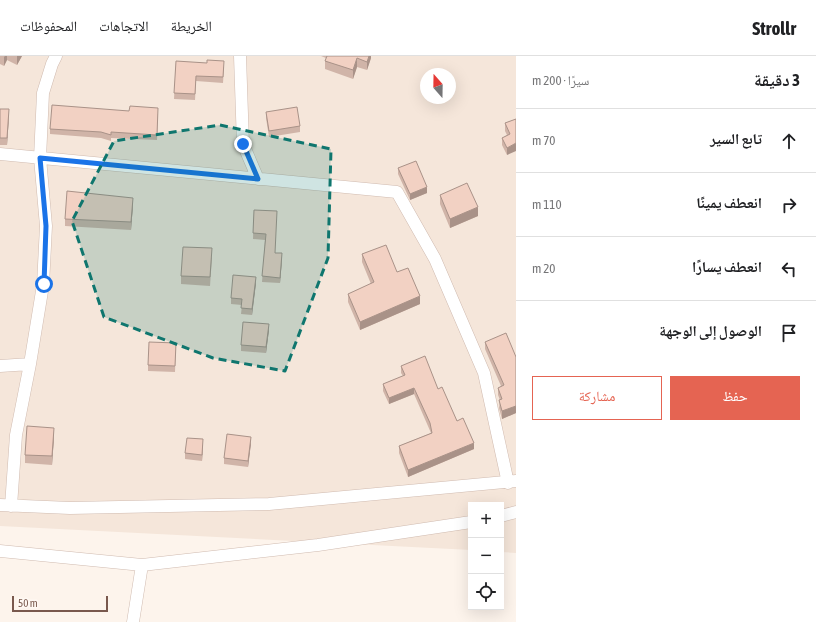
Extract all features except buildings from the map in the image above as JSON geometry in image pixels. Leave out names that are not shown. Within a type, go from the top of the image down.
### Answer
[{"type":"street","points":[[0,154],[40,158],[258,179],[396,192],[435,259],[484,373],[512,482],[269,504],[70,508],[6,506],[16,435],[44,284],[46,226],[40,158],[43,93],[56,56]]},
{"type":"street","points":[[240,56],[243,144],[258,179]]},
{"type":"street","points":[[0,366],[30,364]]},
{"type":"street","points":[[504,515],[516,512]]},
{"type":"street","points":[[0,551],[142,565],[318,545],[468,522]]},
{"type":"street","points":[[133,622],[142,565]]},
{"type":"highlighted area","points":[[220,125],[331,149],[328,258],[285,371],[213,358],[104,317],[72,221],[114,141]]},
{"type":"shaded area","points":[[0,56],[516,56],[516,553],[504,552],[504,502],[468,502],[468,550],[0,526]]},
{"type":"route","points":[[44,284],[46,226],[40,158],[258,179],[243,144]]}]
